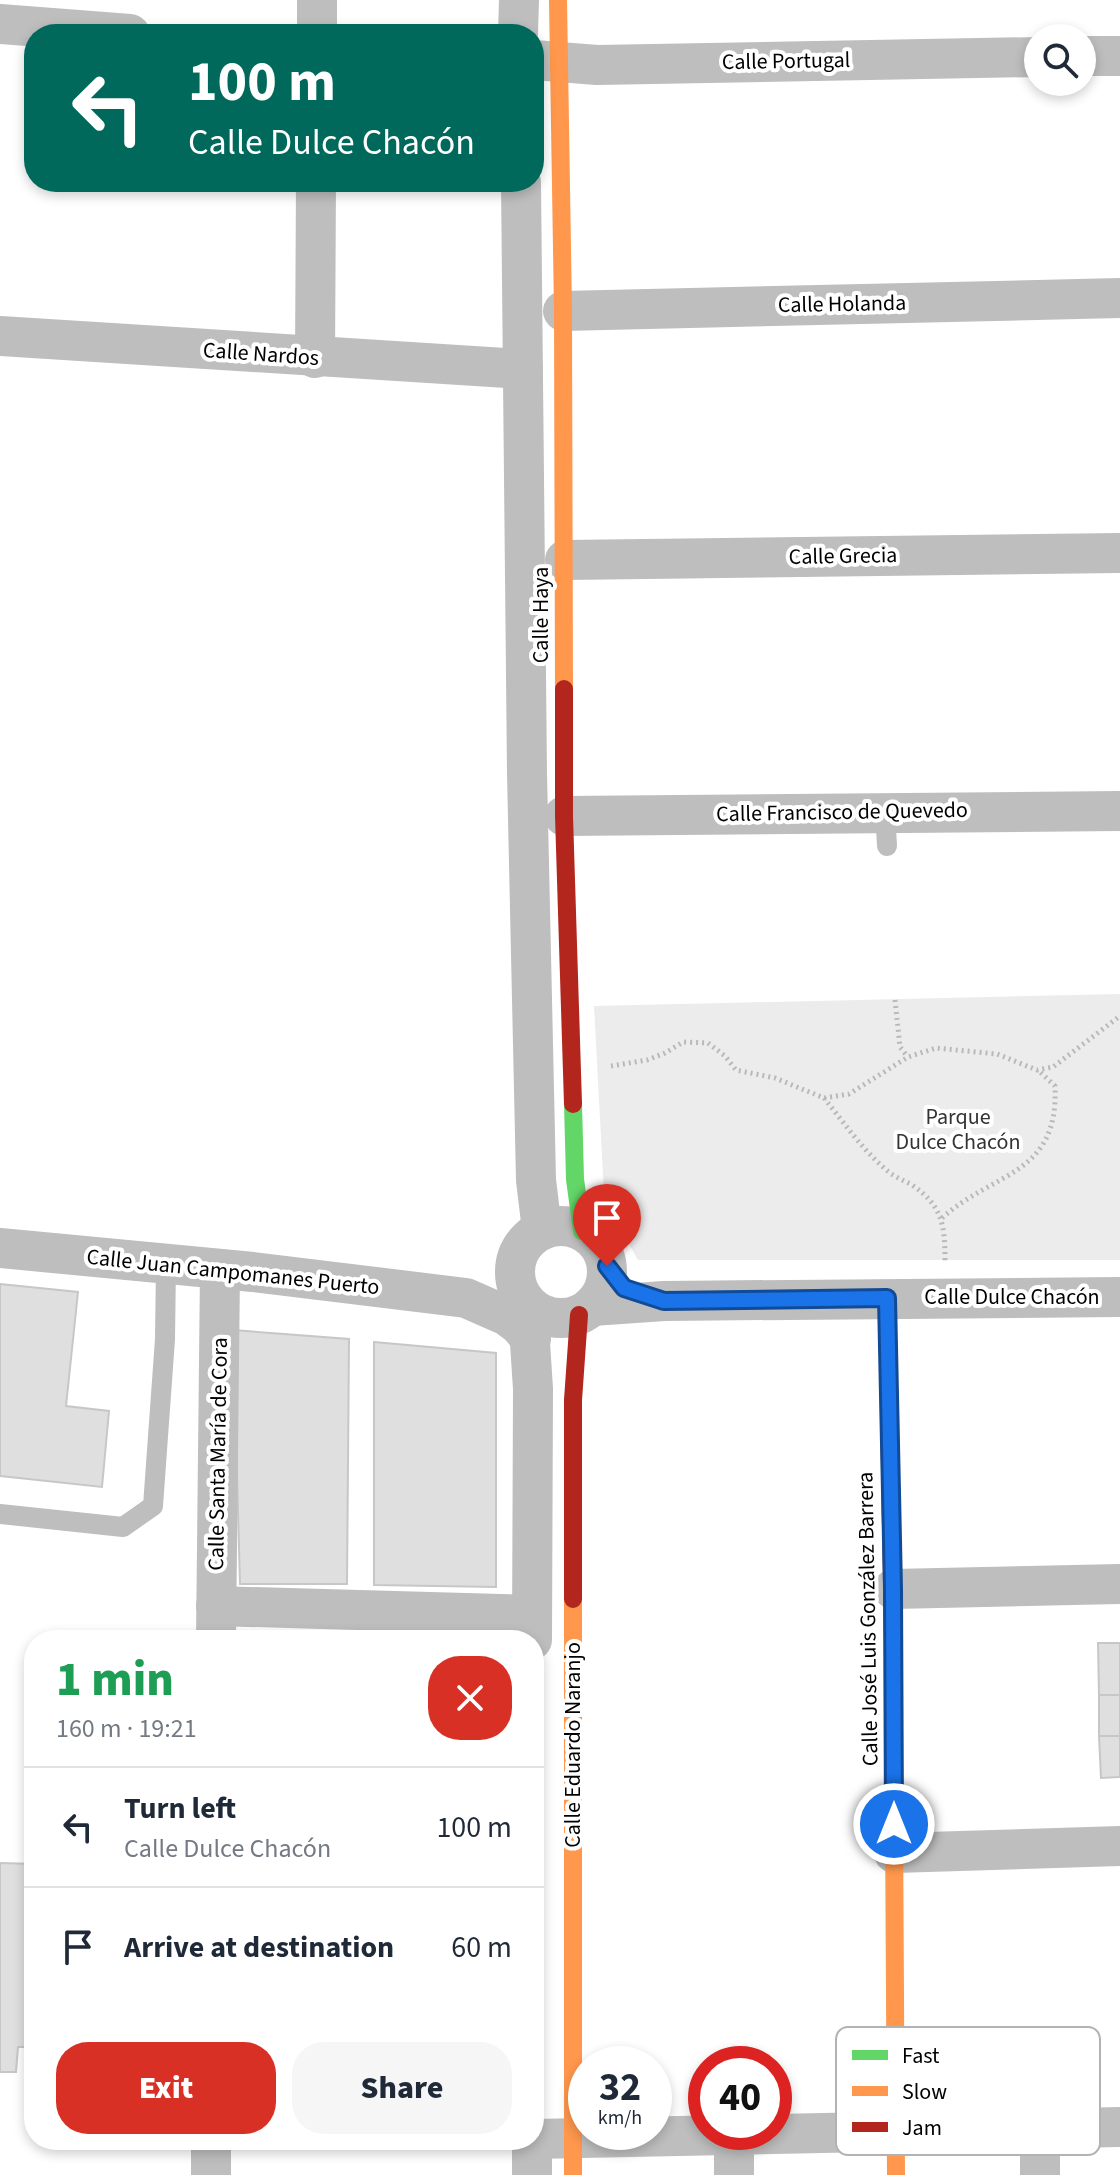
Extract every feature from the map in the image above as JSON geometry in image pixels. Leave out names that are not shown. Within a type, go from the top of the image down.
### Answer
[{"type":"street","points":[[317,0],[317,24]]},
{"type":"street","points":[[518,24],[519,0]]},
{"type":"street","name":"Calle Haya","points":[[558,0],[547,61],[563,311],[564,816],[575,1179],[582,1231]]},
{"type":"street","points":[[0,24],[24,26]]},
{"type":"street","points":[[1096,56],[1120,56]]},
{"type":"street","name":"Calle Portugal","points":[[547,61],[597,65],[1024,57]]},
{"type":"street","points":[[315,358],[316,192]]},
{"type":"street","points":[[521,192],[527,773],[536,1180],[542,1230]]},
{"type":"street","name":"Calle Holanda","points":[[563,311],[1120,298]]},
{"type":"street","name":"Calle Nardos","points":[[0,336],[523,369]]},
{"type":"street","name":"Calle Grecia","points":[[565,560],[1120,553]]},
{"type":"street","name":"Calle Francisco de Quevedo","points":[[564,816],[886,829],[1120,811]]},
{"type":"street","points":[[466,1298],[483,1288],[516,1259],[529,1238],[542,1230],[566,1226],[582,1231],[602,1251],[607,1266],[606,1283],[585,1311],[554,1318],[539,1313],[529,1322]]},
{"type":"street","name":"Calle Juan Campomanes Puerto","points":[[0,1248],[220,1269],[466,1298],[507,1316],[519,1325],[529,1322]]},
{"type":"street","points":[[216,1623],[532,1628],[529,1322],[514,1280],[516,1259]]},
{"type":"street","name":"Calle Dulce Chacón","points":[[607,1266],[624,1288],[664,1301]]},
{"type":"street","name":"Calle Santa María de Cora","points":[[216,1623],[220,1269]]},
{"type":"street","name":"Calle Dulce Chacón","points":[[585,1311],[664,1301],[1120,1297]]},
{"type":"street","name":"Calle José Luis González Barrera","points":[[887,1298],[893,1589],[895,2027]]},
{"type":"street","name":"Calle Eduardo Naranjo","points":[[532,2175],[553,2148],[573,1400],[585,1311]]},
{"type":"street","points":[[893,1589],[1120,1584]]},
{"type":"street","points":[[894,1853],[1120,1846]]},
{"type":"street","points":[[1100,2128],[1120,2127]]},
{"type":"street","points":[[792,2134],[836,2132]]},
{"type":"street","points":[[553,2148],[688,2138]]},
{"type":"street","points":[[211,2150],[211,2175]]},
{"type":"street","points":[[734,2150],[734,2175]]},
{"type":"lane","points":[[0,1514],[123,1527],[153,1506],[165,1339],[166,1264]]},
{"type":"path","points":[[895,1000],[900,1047],[908,1057]]},
{"type":"path","points":[[1037,1070],[1053,1067],[1120,1016]]},
{"type":"path","points":[[597,1068],[647,1060],[683,1042],[708,1043],[725,1056],[736,1070],[775,1078],[824,1098],[859,1142],[891,1174],[933,1202],[942,1218],[945,1261]]},
{"type":"path","points":[[824,1098],[849,1094],[908,1057],[936,1048],[997,1054],[1037,1070],[1055,1086],[1056,1104],[1048,1136],[1039,1152],[1026,1165],[958,1204],[942,1218]]},
{"type":"green space","name":"Parque Dulce Chacón","points":[[1120,994],[1120,1260],[638,1260],[624,1235],[605,1212],[594,1006]]},
{"type":"building","points":[[0,1284],[78,1292],[66,1406],[109,1411],[102,1487],[0,1476]]},
{"type":"building","points":[[233,1330],[349,1339],[347,1584],[240,1584]]},
{"type":"building","points":[[374,1342],[496,1353],[496,1587],[374,1585]]},
{"type":"building","points":[[1098,1643],[1120,1643],[1120,1695],[1099,1695]]},
{"type":"building","points":[[1099,1695],[1120,1695],[1120,1736],[1099,1736]]},
{"type":"building","points":[[1099,1736],[1120,1736],[1120,1777],[1101,1778]]},
{"type":"building","points":[[0,1863],[24,1864],[24,2047],[18,2047],[16,2072],[0,2072]]},
{"type":"traffic: fast","points":[[573,1104],[575,1179],[582,1231]]},
{"type":"traffic: slow","points":[[558,0],[564,689]]},
{"type":"traffic: slow","points":[[573,1599],[573,2175]]},
{"type":"traffic: slow","points":[[893,1639],[895,2027]]},
{"type":"traffic: slow","points":[[896,2155],[896,2175]]},
{"type":"traffic: jam","points":[[564,689],[564,816],[573,1104]]},
{"type":"traffic: jam","points":[[887,1298],[893,1639]]},
{"type":"traffic: jam","points":[[573,1599],[573,1400],[579,1315]]},
{"type":"route","points":[[607,1266],[624,1288],[664,1301],[887,1298],[894,1824]]}]
